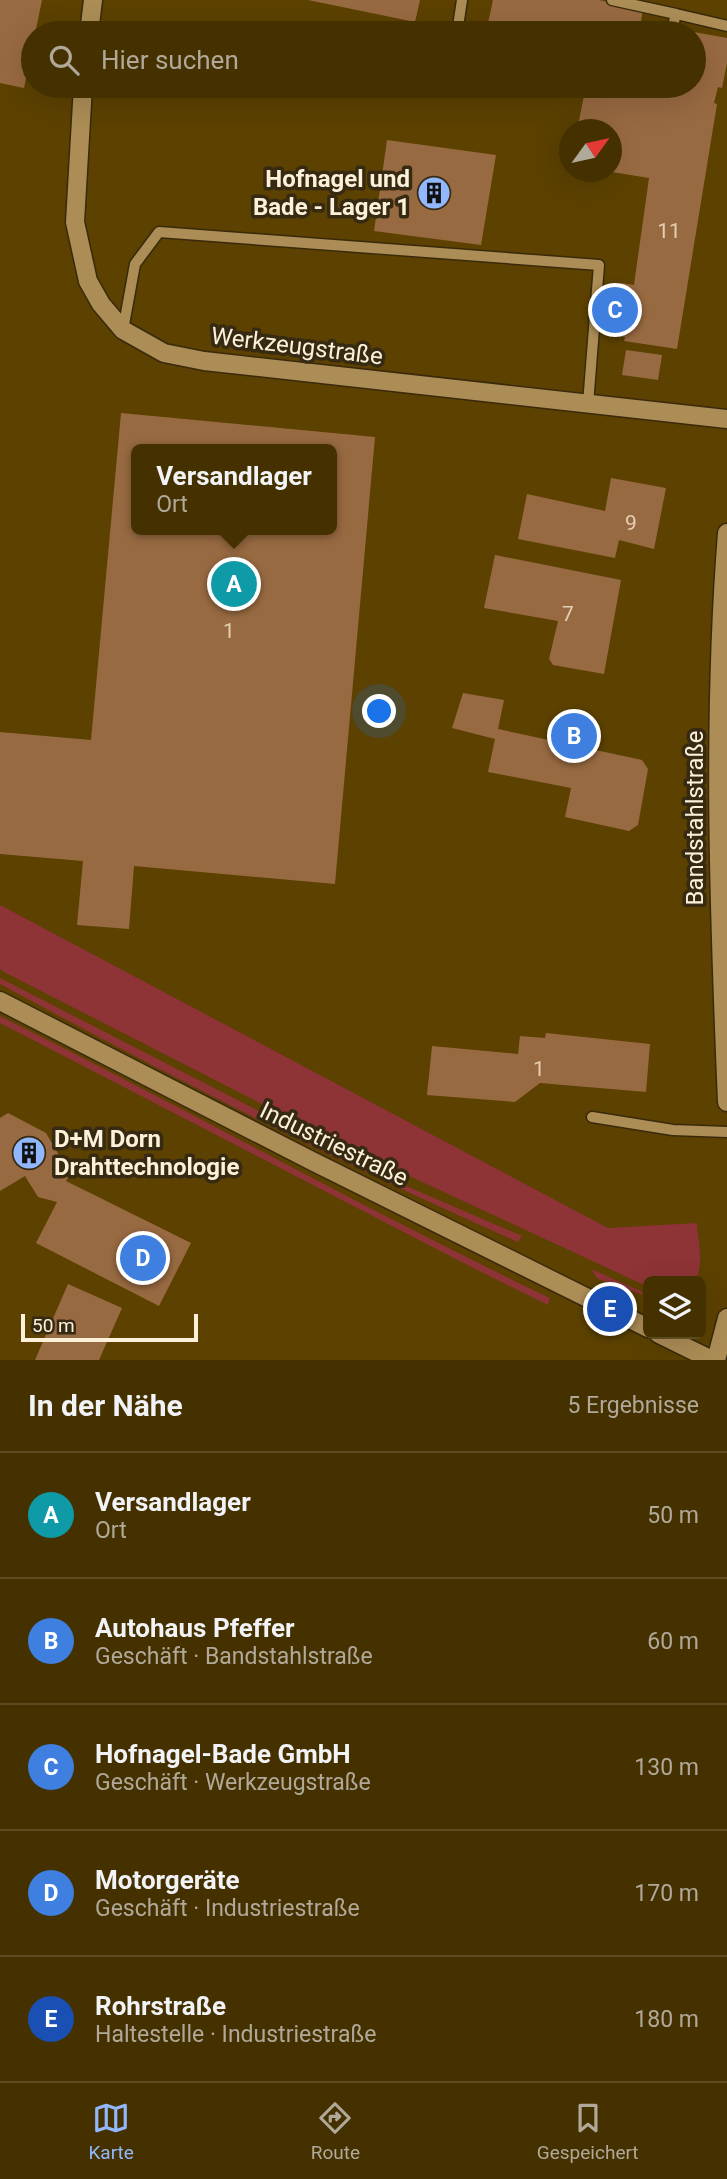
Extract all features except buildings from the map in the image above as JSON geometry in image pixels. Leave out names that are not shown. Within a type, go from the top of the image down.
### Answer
[{"type":"street","points":[[90,21],[93,0]]},
{"type":"street","name":"Werkzeugstraße","points":[[82,98],[75,222],[88,281],[101,304],[123,330],[164,353],[204,360],[727,419]]},
{"type":"street","name":"Bandstahlstraße","points":[[727,533],[718,730],[718,862],[727,1102]]},
{"type":"street","name":"Industriestraße","points":[[0,1001],[312,1161],[643,1326]]},
{"type":"street","points":[[670,1339],[714,1360],[727,1318]]},
{"type":"lane","points":[[459,21],[463,0]]},
{"type":"lane","points":[[612,0],[706,21]]},
{"type":"lane","points":[[674,21],[676,14]]},
{"type":"lane","points":[[706,21],[727,26]]},
{"type":"lane","points":[[123,330],[135,264],[159,232],[599,265],[588,404]]},
{"type":"lane","points":[[592,1117],[673,1130],[727,1132]]},
{"type":"shaded area","points":[[0,905],[608,1228],[697,1223],[700,1254],[697,1275],[643,1276],[643,1285],[336,1142],[0,969]]},
{"type":"shaded area","points":[[0,978],[397,1182],[522,1236],[518,1242],[321,1150],[0,984]]},
{"type":"shaded area","points":[[0,1016],[550,1298],[548,1305],[0,1023]]},
{"type":"shaded area","points":[[591,1269],[641,1291],[643,1295],[598,1279]]},
{"type":"place","name":"Hofnagel und Bade - Lager 1","points":[[434,193]]},
{"type":"place","name":"Hofnagel-Bade GmbH","points":[[615,310]]},
{"type":"place","name":"Versandlager","points":[[234,584]]},
{"type":"place","name":"Autohaus Pfeffer","points":[[574,736]]},
{"type":"place","name":"D+M Dorn Drahttechnologie","points":[[29,1153]]},
{"type":"place","name":"Motorgeräte","points":[[143,1258]]},
{"type":"place","name":"Rohrstraße","points":[[610,1309]]}]
